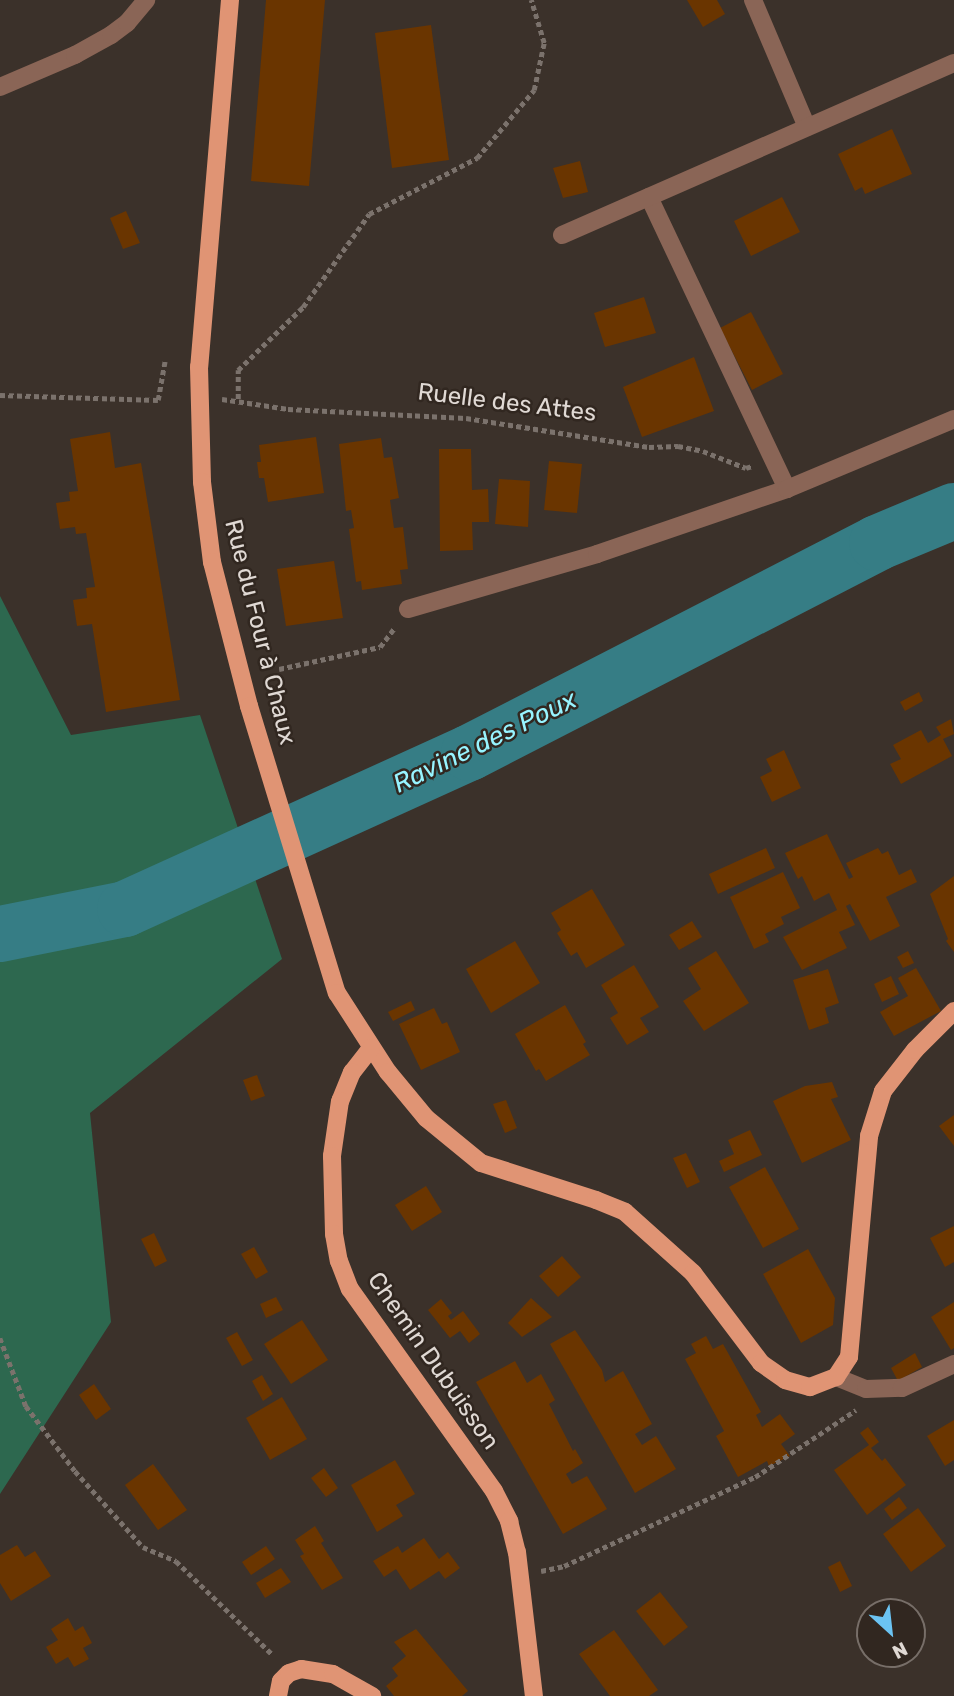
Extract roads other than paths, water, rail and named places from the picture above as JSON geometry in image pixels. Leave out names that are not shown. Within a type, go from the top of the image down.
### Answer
[{"type":"main road","name":"Rue du Four à Chaux","points":[[230,0],[212,192],[198,396],[202,482],[212,562],[249,706],[320,941],[337,993],[370,1048]]},
{"type":"main road","points":[[370,1048],[426,1118],[481,1163],[625,1212],[693,1273],[761,1363],[785,1380],[810,1387],[836,1377],[849,1357],[872,1124],[883,1091],[915,1050],[954,1011]]},
{"type":"main road","name":"Chemin Dubuisson","points":[[370,1048],[352,1072],[340,1101],[332,1156],[334,1234],[339,1261],[350,1289],[494,1491],[509,1521],[534,1696]]},
{"type":"main road","points":[[278,1696],[282,1681],[289,1673],[301,1669],[333,1674],[372,1696]]},
{"type":"street","points":[[0,87],[75,55],[111,35],[127,23],[146,0]]},
{"type":"street","points":[[753,0],[807,127]]},
{"type":"street","points":[[562,235],[954,63]]},
{"type":"street","points":[[649,197],[787,489]]},
{"type":"street","points":[[408,609],[597,554],[787,489],[954,419]]},
{"type":"street","points":[[836,1377],[866,1389],[902,1388],[954,1364]]},
{"type":"waterway","name":"Ravine des Poux","points":[[0,934],[125,909],[469,753],[877,543],[954,511]]}]
